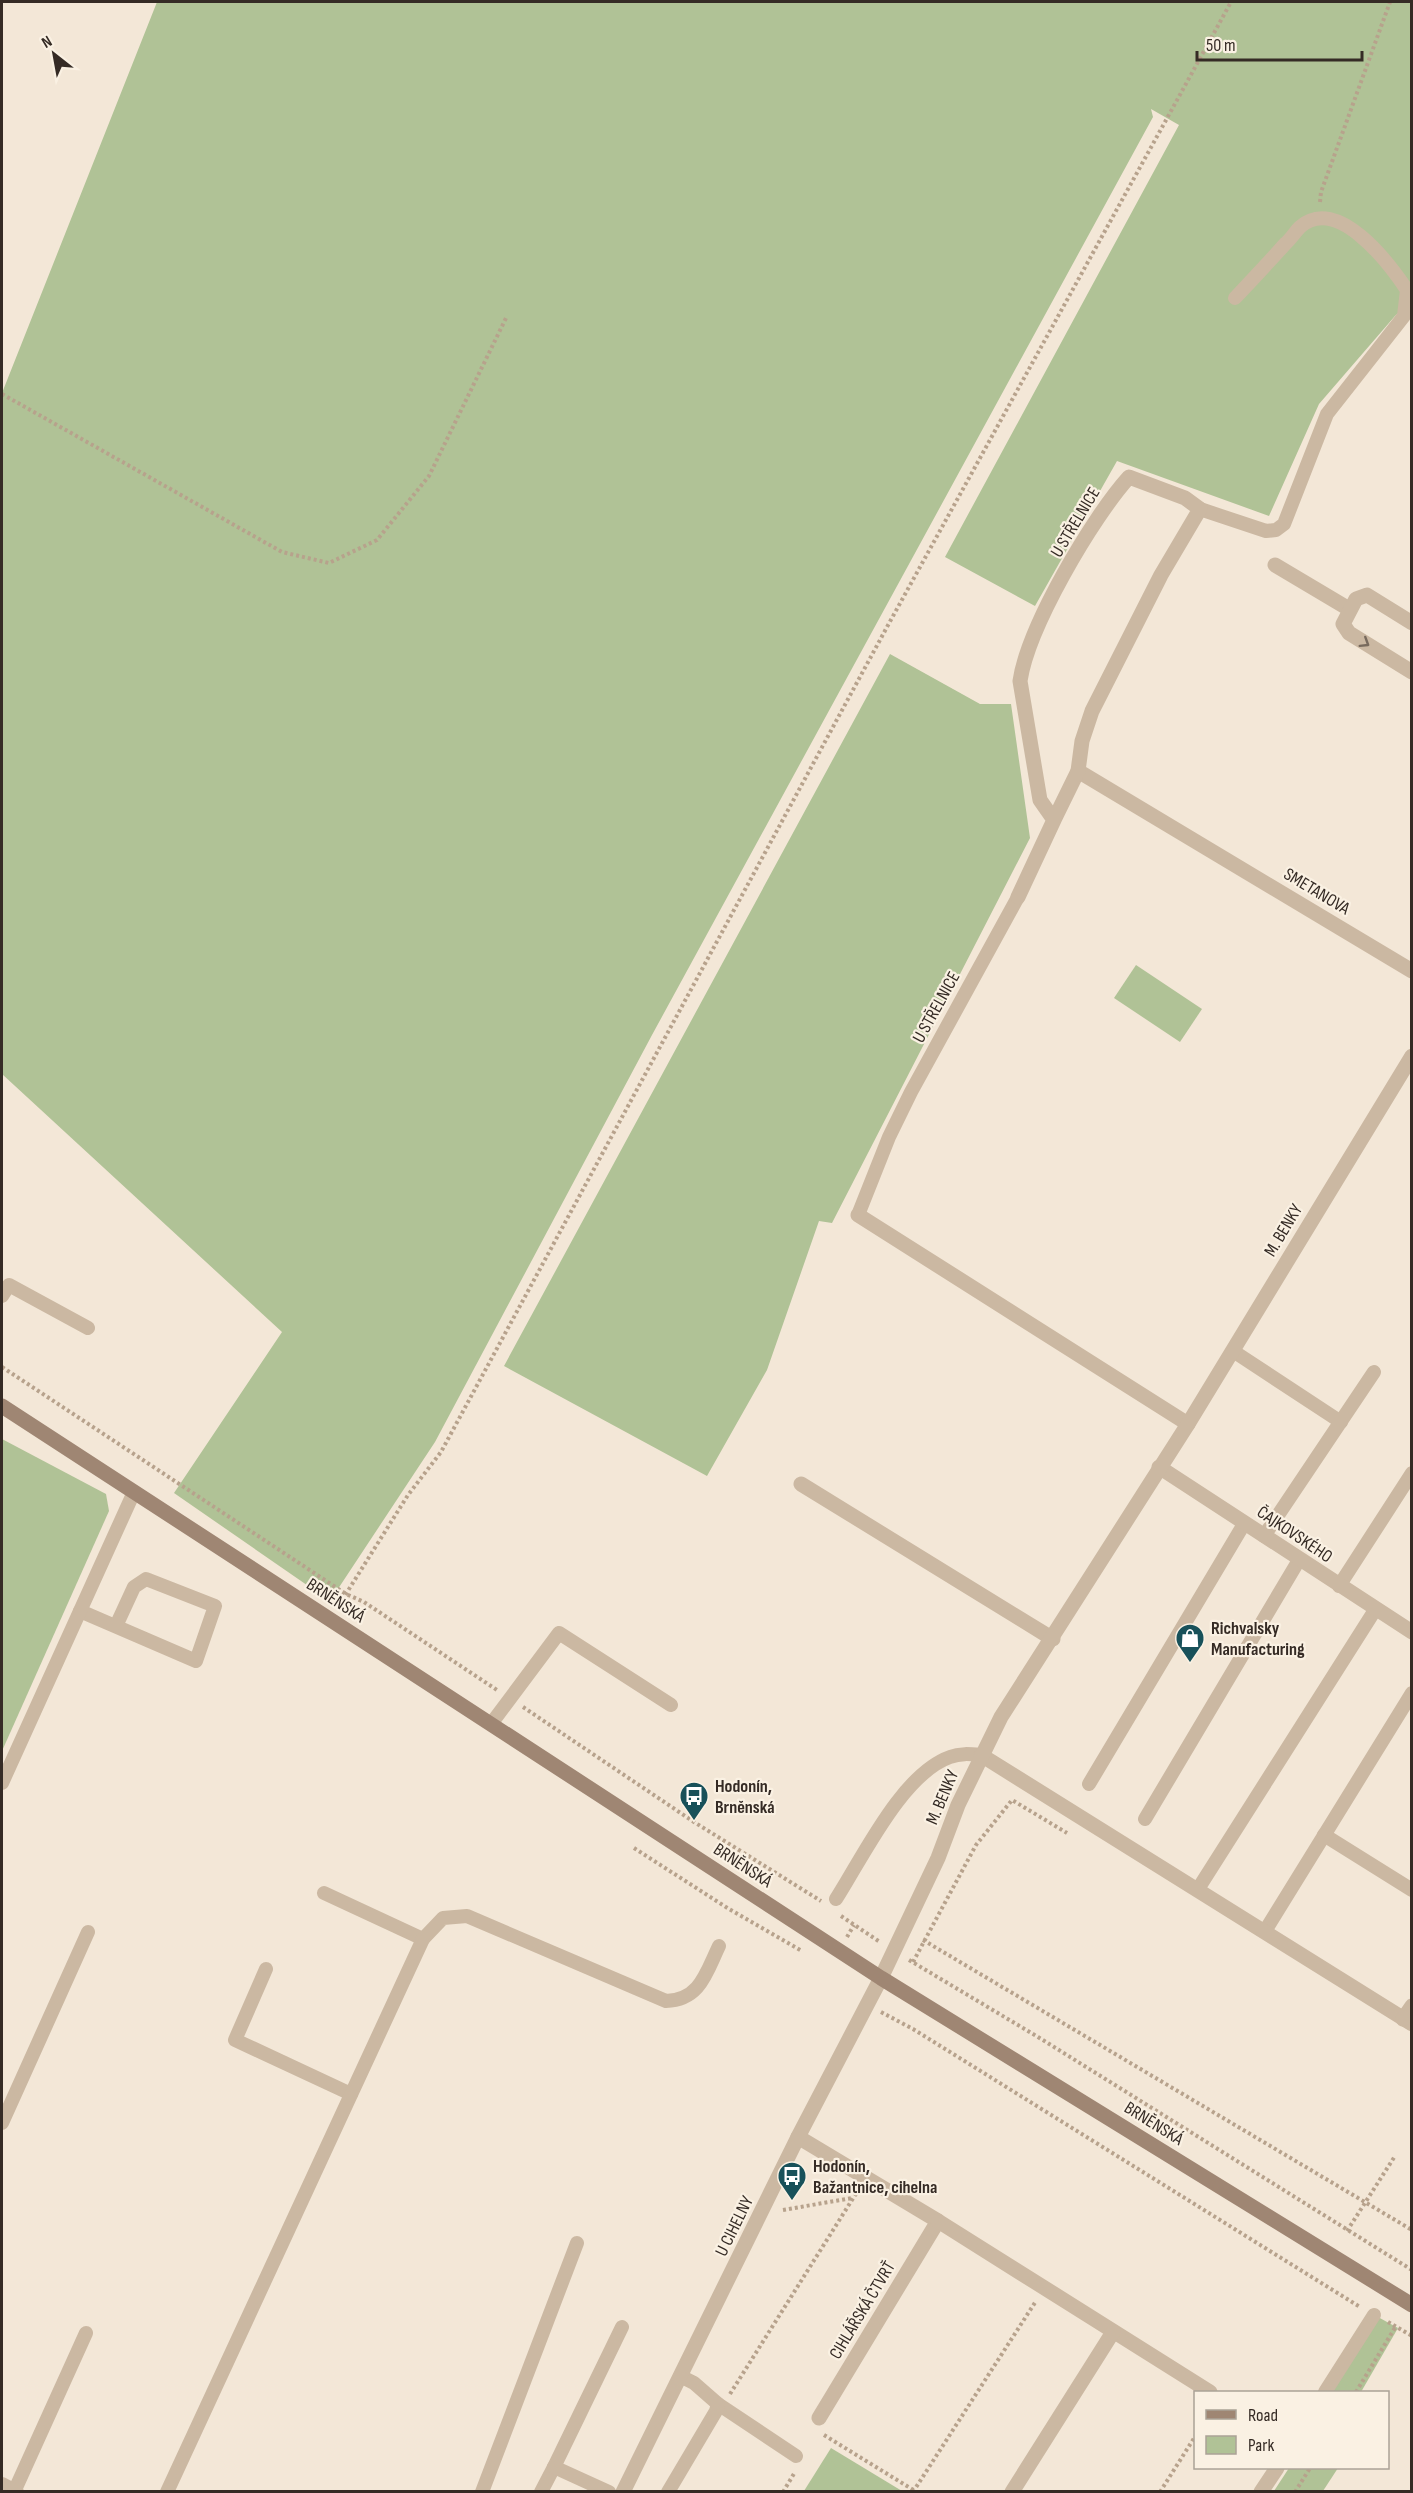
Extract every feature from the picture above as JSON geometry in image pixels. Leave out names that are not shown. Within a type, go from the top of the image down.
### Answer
[{"type":"main road","name":"BRNĚNSKÁ","points":[[2,1406],[881,1978],[1412,2305]]},
{"type":"street","name":"U STŘELNICE","points":[[1018,897],[1078,771],[1082,741],[1092,711],[1161,575],[1200,509],[1185,498],[1129,477],[1107,502],[1090,527],[1050,602],[1023,664],[1020,681],[1040,800],[1054,820]]},
{"type":"street","points":[[1275,565],[1349,609]]},
{"type":"street","points":[[1412,623],[1367,595],[1356,599],[1349,609],[1344,624],[1349,633],[1412,672]]},
{"type":"street","name":"SMETANOVA","points":[[1078,771],[1412,971]]},
{"type":"street","name":"M. BENKY","points":[[881,1978],[938,1858],[981,1755],[1001,1717],[1053,1640],[1159,1467],[1188,1424],[1412,1056]]},
{"type":"street","points":[[858,1215],[1188,1424]]},
{"type":"street","name":"ČAJKOVSKÉHO","points":[[1159,1467],[1412,1632]]},
{"type":"street","points":[[801,1484],[1053,1640]]},
{"type":"street","points":[[981,1755],[1265,1931],[1409,2016]]},
{"type":"street","name":"U CIHELNY","points":[[623,2492],[682,2377],[798,2137],[881,1978]]},
{"type":"street","points":[[798,2137],[938,2221],[1208,2391]]},
{"type":"street","name":"CIHLÁŘSKÁ ČTVRŤ","points":[[819,2418],[938,2221]]},
{"type":"street","points":[[1012,2492],[1113,2332]]},
{"type":"street","points":[[1261,2492],[1275,2469]]},
{"type":"lane","points":[[1200,509],[1266,531],[1276,531],[1284,524],[1327,414],[1361,375],[1404,316],[1407,290],[1385,258],[1360,236],[1336,220],[1320,218],[1301,225],[1235,298]]},
{"type":"lane","name":"U STŘELNICE","points":[[858,1215],[889,1137],[911,1092],[1018,897]]},
{"type":"lane","points":[[2,1296],[9,1285],[88,1328]]},
{"type":"lane","points":[[1233,1351],[1341,1422]]},
{"type":"lane","points":[[1264,1536],[1374,1372]]},
{"type":"lane","points":[[1339,1586],[1412,1473]]},
{"type":"lane","points":[[2,1783],[134,1492]]},
{"type":"lane","points":[[1089,1784],[1244,1524]]},
{"type":"lane","points":[[1145,1819],[1299,1560]]},
{"type":"lane","points":[[80,1611],[196,1661],[215,1606],[146,1579],[134,1587],[116,1626]]},
{"type":"lane","points":[[1198,1889],[1375,1610]]},
{"type":"lane","points":[[491,1724],[559,1633],[671,1705]]},
{"type":"lane","points":[[1265,1931],[1412,1693]]},
{"type":"lane","points":[[835,1907],[907,1787],[948,1757],[961,1754],[981,1755]]},
{"type":"lane","points":[[1324,1835],[1412,1890]]},
{"type":"lane","points":[[324,1893],[423,1939]]},
{"type":"lane","points":[[167,2492],[423,1939],[442,1918],[467,1916],[666,2001],[683,2001],[699,1987],[719,1946]]},
{"type":"lane","points":[[2,2122],[88,1932]]},
{"type":"lane","points":[[266,1969],[235,2040],[351,2094]]},
{"type":"lane","points":[[482,2492],[578,2243]]},
{"type":"lane","points":[[1325,2391],[1374,2315]]},
{"type":"lane","points":[[541,2492],[622,2327]]},
{"type":"lane","points":[[2,2484],[15,2491],[86,2333]]},
{"type":"lane","points":[[682,2377],[694,2383],[720,2405],[796,2456]]},
{"type":"lane","points":[[668,2492],[720,2405]]},
{"type":"lane","points":[[554,2467],[609,2492]]},
{"type":"path","points":[[330,1620],[408,1495],[441,1452],[892,616],[1231,2]]},
{"type":"path","points":[[1320,218],[1320,192],[1390,2]]},
{"type":"path","points":[[2,394],[282,552],[329,563],[377,540],[429,476],[507,316]]},
{"type":"path","points":[[2,1367],[346,1594],[364,1602],[608,1762],[693,1822],[835,1907],[854,1925]]},
{"type":"path","points":[[912,1962],[976,1845],[1012,1800]]},
{"type":"path","points":[[634,1848],[729,1909],[809,1955]]},
{"type":"path","points":[[923,1940],[1412,2230]]},
{"type":"path","points":[[932,1974],[1038,2037],[1412,2270]]},
{"type":"path","points":[[883,2014],[913,2029],[1195,2203],[1337,2295],[1412,2336]]},
{"type":"path","points":[[1347,2231],[1395,2156]]},
{"type":"path","points":[[720,2405],[858,2190]]},
{"type":"path","points":[[783,2211],[853,2198]]},
{"type":"path","points":[[819,2418],[813,2428],[914,2491],[1036,2301]]},
{"type":"path","points":[[1357,2391],[1396,2326]]},
{"type":"path","points":[[1160,2492],[1194,2438]]},
{"type":"path","points":[[1295,2492],[1309,2469]]},
{"type":"green space","points":[[157,2],[1411,2],[1411,301],[1395,316],[1319,404],[1269,516],[1117,461],[1035,606],[945,557],[1179,125],[1151,109],[1153,117],[652,1035],[435,1442],[330,1601],[174,1493],[282,1332],[2,1074],[2,393]]},
{"type":"green space","points":[[890,654],[980,704],[1011,704],[1030,838],[832,1223],[819,1221],[767,1370],[707,1476],[504,1366]]},
{"type":"green space","points":[[1136,965],[1202,1009],[1180,1042],[1114,998]]},
{"type":"green space","points":[[2,1439],[106,1494],[109,1511],[2,1751]]},
{"type":"green space","points":[[1378,2317],[1398,2328],[1362,2391],[1332,2391]]},
{"type":"green space","points":[[831,2448],[902,2491],[804,2491]]},
{"type":"green space","points":[[1288,2469],[1337,2469],[1323,2491],[1274,2491]]},
{"type":"place","name":"Richvalsky Manufacturing","points":[[1190,1664]]},
{"type":"place","name":"Hodonín, Brněnská","points":[[694,1822]]},
{"type":"place","name":"Hodonín, Bažantnice, cihelna","points":[[792,2202]]}]
